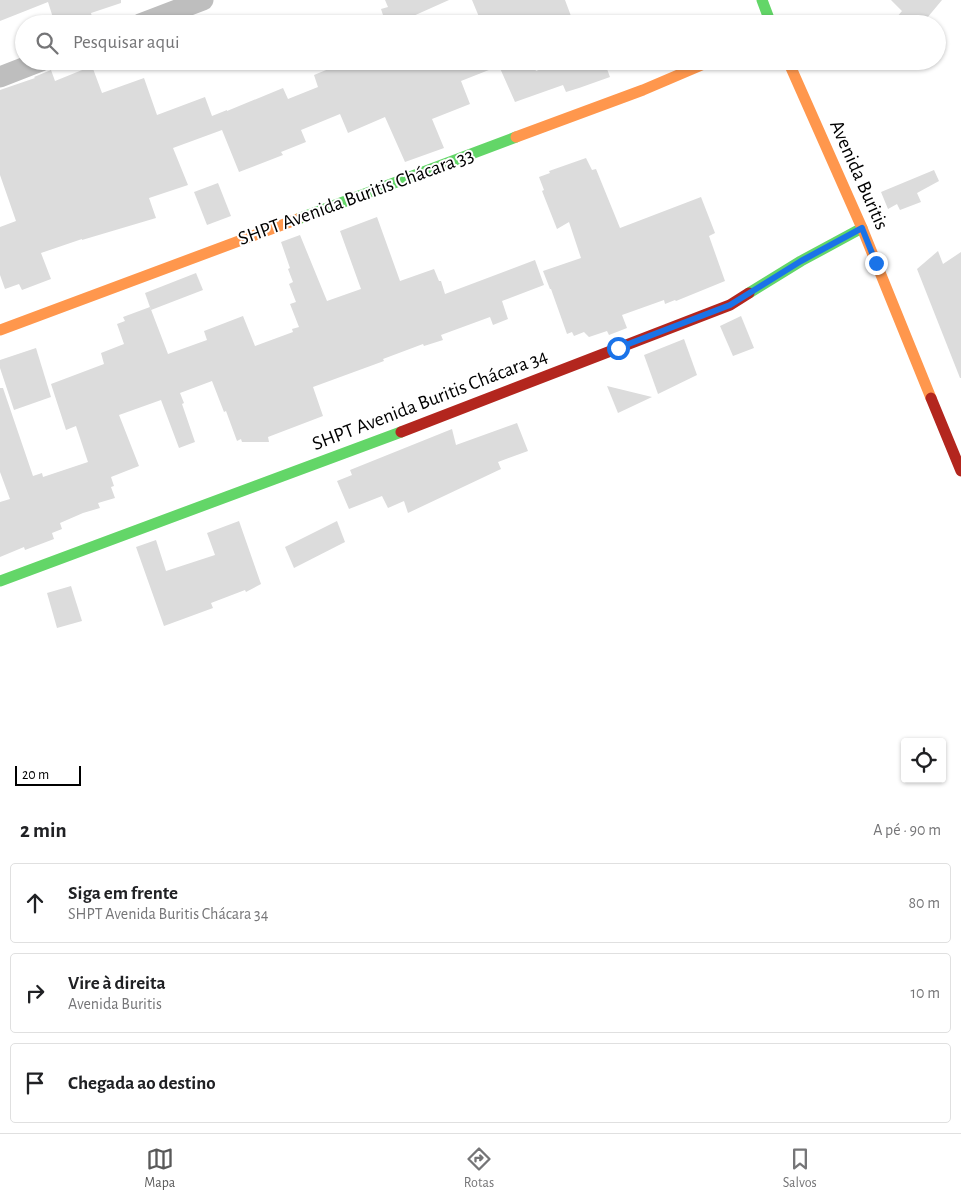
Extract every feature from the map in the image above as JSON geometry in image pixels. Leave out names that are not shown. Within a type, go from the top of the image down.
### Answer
[{"type":"street","points":[[164,15],[203,0]]},
{"type":"street","points":[[762,0],[768,15]]},
{"type":"street","points":[[0,77],[18,70]]},
{"type":"street","name":"SHPT Avenida Buritis Chácara 33","points":[[0,330],[634,93],[689,70]]},
{"type":"street","name":"Avenida Buritis","points":[[792,70],[862,228],[961,471]]},
{"type":"street","name":"SHPT Avenida Buritis Chácara 34","points":[[0,581],[332,458],[730,305],[801,261],[862,228]]},
{"type":"building","points":[[0,0],[121,0],[121,3],[91,13],[92,15],[52,15],[48,2],[0,21]]},
{"type":"building","points":[[385,0],[449,0],[415,15],[383,15],[381,9],[388,7]]},
{"type":"building","points":[[472,0],[565,0],[571,15],[478,15]]},
{"type":"building","points":[[891,0],[942,0],[930,15],[899,15],[902,11]]},
{"type":"building","points":[[51,70],[55,81],[82,70],[93,70],[102,93],[144,78],[157,115],[205,97],[212,116],[283,88],[288,99],[318,87],[314,75],[326,70],[489,70],[461,81],[470,104],[432,119],[444,148],[405,162],[385,117],[348,133],[340,114],[301,130],[306,142],[281,152],[283,155],[239,172],[222,130],[173,148],[188,185],[149,198],[156,218],[41,253],[51,279],[22,290],[19,284],[5,289],[0,275],[0,227],[16,221],[0,175],[0,90],[35,78]]},
{"type":"building","points":[[501,70],[607,70],[610,77],[566,92],[563,85],[515,102]]},
{"type":"building","points":[[586,158],[592,170],[596,169],[620,228],[701,197],[715,233],[709,236],[725,281],[676,301],[665,304],[664,300],[622,315],[627,328],[609,335],[607,331],[589,337],[584,332],[574,336],[572,332],[567,334],[543,271],[581,258],[569,222],[557,229],[542,191],[544,190],[539,177],[550,173],[549,171]]},
{"type":"building","points":[[934,170],[939,181],[917,193],[921,202],[900,210],[897,204],[888,209],[881,192]]},
{"type":"building","points":[[218,183],[231,216],[207,225],[194,192]]},
{"type":"building","points":[[377,217],[400,281],[434,269],[439,281],[441,281],[445,294],[535,260],[544,285],[502,301],[508,319],[493,325],[490,317],[441,335],[443,340],[424,346],[423,344],[383,359],[384,361],[313,387],[323,416],[268,437],[269,442],[242,442],[241,439],[237,441],[212,381],[180,393],[195,442],[179,448],[161,400],[119,415],[139,466],[111,477],[114,486],[111,487],[115,498],[98,503],[100,508],[60,523],[62,529],[52,533],[54,539],[25,550],[24,547],[0,557],[0,502],[10,499],[0,472],[0,388],[3,388],[33,476],[42,473],[43,477],[88,462],[76,426],[66,430],[51,384],[104,364],[101,353],[124,344],[117,324],[125,321],[123,317],[150,307],[168,354],[207,340],[204,331],[243,316],[255,346],[293,332],[292,329],[299,327],[290,304],[296,302],[289,284],[293,282],[288,269],[290,268],[281,242],[300,235],[327,301],[361,289],[340,231]]},
{"type":"building","points":[[938,251],[943,264],[961,252],[961,378],[917,269]]},
{"type":"building","points":[[196,273],[203,290],[151,310],[145,293]]},
{"type":"building","points":[[741,316],[754,348],[733,356],[720,326]]},
{"type":"building","points":[[684,339],[697,375],[658,394],[644,355]]},
{"type":"building","points":[[36,348],[51,397],[14,410],[0,368],[0,360]]},
{"type":"building","points":[[607,386],[652,397],[618,413]]},
{"type":"building","points":[[517,423],[528,451],[498,462],[501,469],[408,513],[404,501],[388,508],[382,496],[349,509],[337,481],[352,475],[350,470],[452,429],[456,445]]},
{"type":"building","points":[[239,521],[261,584],[246,592],[245,590],[211,603],[213,608],[164,626],[136,547],[156,540],[166,571],[215,555],[207,533]]},
{"type":"building","points":[[337,521],[345,542],[294,568],[285,547]]},
{"type":"building","points":[[71,586],[82,621],[57,628],[47,593]]},
{"type":"traffic: fast","points":[[762,0],[768,15]]},
{"type":"traffic: fast","points":[[298,219],[516,137]]},
{"type":"traffic: fast","points":[[749,293],[801,261],[862,228]]},
{"type":"traffic: fast","points":[[0,581],[401,432]]},
{"type":"traffic: slow","points":[[516,137],[643,90],[690,70]]},
{"type":"traffic: slow","points":[[792,70],[862,228],[931,398]]},
{"type":"traffic: slow","points":[[0,330],[298,219]]},
{"type":"traffic: jam","points":[[401,432],[730,305],[749,293]]},
{"type":"traffic: jam","points":[[931,398],[961,471]]},
{"type":"route","points":[[618,348],[730,305],[801,261],[862,228],[876,263]]}]
